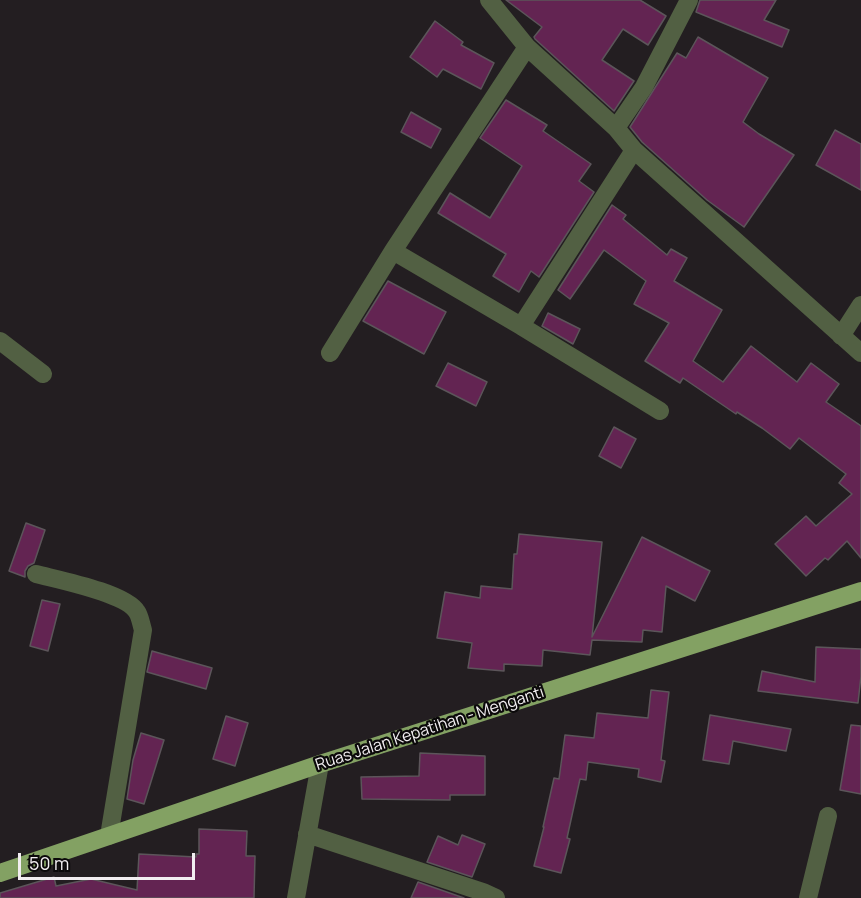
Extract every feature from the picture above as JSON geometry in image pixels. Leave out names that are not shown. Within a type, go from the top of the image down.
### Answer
[{"type":"main road","name":"Ruas Jalan Kepatihan - Menganti","points":[[0,873],[320,764],[861,591]]},
{"type":"street","points":[[489,0],[526,47],[616,128],[634,150],[861,353]]},
{"type":"street","points":[[616,128],[644,87],[689,0]]},
{"type":"street","points":[[330,353],[393,251],[526,47]]},
{"type":"street","points":[[521,326],[634,150]]},
{"type":"street","points":[[393,251],[660,411]]},
{"type":"street","points":[[841,336],[861,305]]},
{"type":"street","points":[[0,341],[43,374]]},
{"type":"street","points":[[36,574],[115,596],[127,601],[138,612],[143,630],[109,836]]},
{"type":"street","points":[[296,898],[320,764]]},
{"type":"street","points":[[807,898],[828,816]]},
{"type":"street","points":[[307,834],[487,896]]},
{"type":"building","points":[[506,0],[640,0],[666,16],[648,45],[623,29],[602,60],[634,81],[614,111],[535,39],[534,37],[542,27]]},
{"type":"building","points":[[700,0],[776,0],[764,20],[789,30],[782,47],[696,12]]},
{"type":"building","points":[[435,21],[463,42],[461,45],[494,63],[481,89],[443,69],[437,77],[410,57]]},
{"type":"building","points":[[698,37],[768,78],[743,122],[794,155],[744,227],[707,200],[642,142],[630,127],[677,53],[686,58]]},
{"type":"building","points":[[506,100],[547,125],[543,131],[591,164],[579,181],[594,192],[539,277],[531,271],[519,292],[493,276],[506,254],[438,213],[450,193],[490,218],[522,166],[480,138]]},
{"type":"building","points":[[411,112],[441,129],[431,148],[401,132]]},
{"type":"building","points":[[835,130],[861,144],[861,190],[816,165]]},
{"type":"building","points":[[612,205],[626,215],[623,219],[667,255],[671,249],[687,258],[674,281],[722,310],[693,361],[723,382],[751,346],[797,382],[811,363],[839,384],[826,402],[861,426],[861,558],[847,541],[828,560],[825,558],[806,576],[775,544],[806,516],[816,526],[852,494],[839,483],[846,474],[799,438],[790,449],[762,428],[737,412],[736,414],[683,378],[680,383],[645,361],[669,323],[634,304],[646,281],[604,250],[570,299],[558,290]]},
{"type":"building","points":[[388,281],[446,312],[424,354],[363,321]]},
{"type":"building","points":[[548,313],[580,329],[573,344],[542,326]]},
{"type":"building","points":[[448,363],[487,382],[476,406],[436,386]]},
{"type":"building","points":[[614,427],[636,439],[621,468],[599,456]]},
{"type":"building","points":[[26,523],[45,530],[34,563],[28,566],[25,577],[9,571]]},
{"type":"building","points":[[519,534],[602,542],[592,637],[642,537],[710,571],[695,601],[666,586],[662,632],[643,630],[642,642],[592,640],[590,655],[543,650],[542,666],[504,664],[504,671],[468,668],[472,643],[437,638],[445,592],[480,598],[481,586],[512,589],[514,554],[517,554]]},
{"type":"building","points":[[42,600],[60,604],[48,651],[30,646]]},
{"type":"building","points":[[816,647],[861,649],[858,703],[758,691],[762,671],[815,682]]},
{"type":"building","points":[[152,651],[212,668],[206,689],[147,672]]},
{"type":"building","points":[[651,690],[669,692],[661,760],[665,761],[661,782],[638,777],[639,769],[588,762],[586,780],[580,779],[567,838],[570,839],[561,873],[534,866],[554,778],[559,779],[565,735],[594,738],[597,713],[648,718]]},
{"type":"building","points":[[710,715],[791,729],[786,751],[733,741],[729,764],[703,760]]},
{"type":"building","points":[[226,716],[248,723],[235,766],[213,759]]},
{"type":"building","points":[[851,725],[861,726],[861,794],[840,790]]},
{"type":"building","points":[[141,733],[164,740],[144,804],[127,799],[133,760]]},
{"type":"building","points":[[420,753],[485,756],[485,795],[450,795],[450,800],[362,799],[361,777],[419,776]]},
{"type":"building","points":[[199,829],[247,831],[246,856],[255,856],[254,898],[0,898],[0,893],[54,877],[56,886],[91,879],[137,890],[139,854],[196,857],[196,854],[199,854]]},
{"type":"building","points":[[462,835],[485,844],[472,877],[427,862],[438,836],[458,845]]},
{"type":"building","points":[[418,882],[464,898],[411,898]]}]
